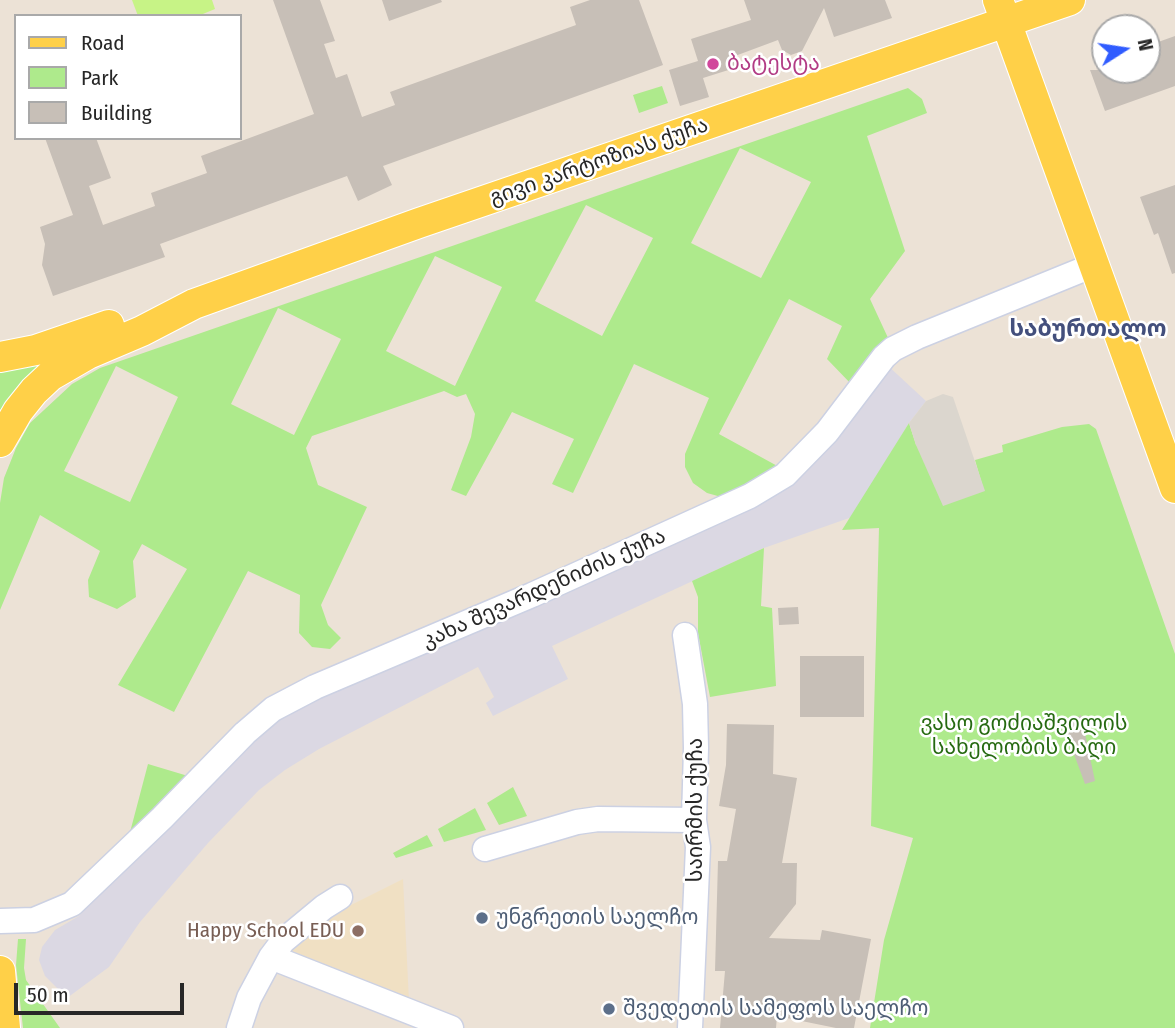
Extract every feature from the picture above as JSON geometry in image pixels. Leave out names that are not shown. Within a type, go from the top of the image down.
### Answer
[{"type":"main road","name":"გივი კარტოზიას ქუჩა","points":[[0,442],[18,411],[50,376],[88,354],[142,331],[194,304],[1001,11],[1070,0]]},
{"type":"main road","points":[[1001,11],[1175,488]]},
{"type":"main road","name":"გივი კარტოზიას ქუჩა","points":[[0,357],[61,342],[130,317],[194,304]]},
{"type":"main road","points":[[0,971],[5,1028]]},
{"type":"street","name":"კახა შევარდენიძის ქუჩა","points":[[0,921],[34,920],[72,904],[272,709],[315,687],[532,595],[750,496],[785,475],[827,432],[893,349],[1094,265]]},
{"type":"street","name":"საირმის ქუჩა","points":[[685,635],[695,704],[694,820],[698,847],[690,1028]]},
{"type":"street","points":[[485,849],[587,820],[694,820]]},
{"type":"street","points":[[239,1028],[249,998],[271,957],[283,941],[340,897]]},
{"type":"street","points":[[271,957],[413,1021],[451,1028]]},
{"type":"shaded area","points":[[885,363],[926,401],[909,423],[852,517],[764,548],[552,646],[568,679],[493,716],[486,703],[494,697],[478,667],[319,749],[259,790],[208,843],[140,922],[109,967],[67,998],[45,976],[39,960],[42,947],[55,930],[79,916],[117,873],[278,717],[749,503]]},
{"type":"shaded area","points":[[943,394],[953,397],[985,491],[943,506],[909,423],[926,401]]},
{"type":"shaded area","name":"Happy School EDU","points":[[403,879],[409,1002],[284,951],[339,911]]},
{"type":"green space","points":[[132,0],[212,0],[215,9],[203,14],[137,14]]},
{"type":"green space","points":[[662,86],[668,103],[639,113],[633,95]]},
{"type":"green space","points":[[908,88],[922,99],[927,113],[867,136],[905,251],[870,299],[889,340],[853,386],[827,359],[842,326],[789,299],[719,434],[781,468],[725,498],[707,493],[693,483],[685,467],[685,454],[709,398],[634,364],[573,493],[552,484],[574,439],[512,412],[466,496],[451,490],[471,437],[475,414],[466,394],[457,397],[444,391],[312,436],[306,448],[318,485],[367,507],[321,605],[328,625],[341,638],[330,649],[312,647],[299,633],[300,595],[248,571],[174,712],[118,685],[187,569],[142,544],[133,561],[136,597],[117,609],[89,597],[88,580],[100,551],[40,515],[0,610],[0,503],[4,478],[16,448],[30,423],[72,384],[100,368]],"holes":[[[740,148],[811,182],[761,278],[691,243]],[[586,205],[653,238],[602,336],[535,301]],[[435,256],[502,287],[455,386],[386,351]],[[278,308],[341,339],[294,435],[231,404]],[[116,366],[178,397],[130,502],[64,471]]]},
{"type":"green space","points":[[55,359],[18,389],[0,410],[0,372]]},
{"type":"green space","name":"ვასო გოძიაშვილის სახელობის ბაღი","points":[[909,423],[916,445],[984,491],[975,460],[1003,452],[1002,445],[1062,427],[1089,424],[1096,429],[1175,654],[1175,1028],[870,1028],[884,940],[913,838],[871,826],[879,528],[842,530]]},
{"type":"green space","points":[[764,548],[761,606],[772,608],[776,686],[710,697],[698,633],[698,597],[692,581]]},
{"type":"green space","points":[[148,764],[188,776],[129,836]]},
{"type":"green space","points":[[513,787],[527,816],[499,825],[487,803]]},
{"type":"green space","points":[[475,808],[486,830],[444,842],[438,829]]},
{"type":"green space","points":[[427,835],[433,846],[396,858],[393,853]]},
{"type":"green space","points":[[18,939],[26,939],[26,980],[60,1028],[23,1028],[16,965]]},
{"type":"building","points":[[273,0],[320,0],[335,41],[324,44],[336,78],[347,74],[362,117],[395,105],[390,92],[576,25],[570,7],[590,0],[639,0],[663,65],[383,166],[392,185],[358,201],[347,176],[160,244],[165,257],[53,296],[42,265],[45,244],[40,227],[73,215],[46,140],[97,140],[111,178],[89,186],[103,225],[155,206],[151,193],[207,173],[201,156],[314,114]]},
{"type":"building","points":[[382,0],[441,0],[442,2],[389,21]]},
{"type":"building","points":[[744,0],[885,0],[892,18],[834,37],[824,8],[802,51],[791,55],[782,50],[778,40],[735,56],[738,67],[703,78],[709,97],[680,106],[669,70],[698,61],[691,39],[751,20]]},
{"type":"building","points":[[1175,36],[1175,86],[1105,111],[1095,84],[1161,84],[1161,41]]},
{"type":"building","points":[[1175,185],[1175,273],[1172,274],[1158,233],[1154,235],[1140,197]]},
{"type":"building","points":[[798,607],[799,624],[779,625],[778,608]]},
{"type":"building","points":[[800,656],[864,656],[864,717],[800,717]]},
{"type":"building","points":[[1081,715],[1095,781],[1085,784],[1064,727]]},
{"type":"building","points":[[727,724],[774,725],[773,774],[797,778],[782,863],[797,863],[796,904],[769,938],[820,940],[822,930],[871,939],[854,1028],[836,1028],[777,1016],[776,1028],[720,1028],[725,971],[715,971],[718,861],[727,861],[736,809],[719,806],[726,765]]},
{"type":"place","name":"ბატესტა","points":[[713,64]]},
{"type":"place","name":"უნგრეთის საელჩო","points":[[482,918]]},
{"type":"place","name":"Happy School EDU","points":[[358,931]]},
{"type":"place","name":"შვედეთის სამეფოს საელჩო","points":[[609,1009]]},
{"type":"district","name":"საბურთალო","points":[[1088,330]]}]
